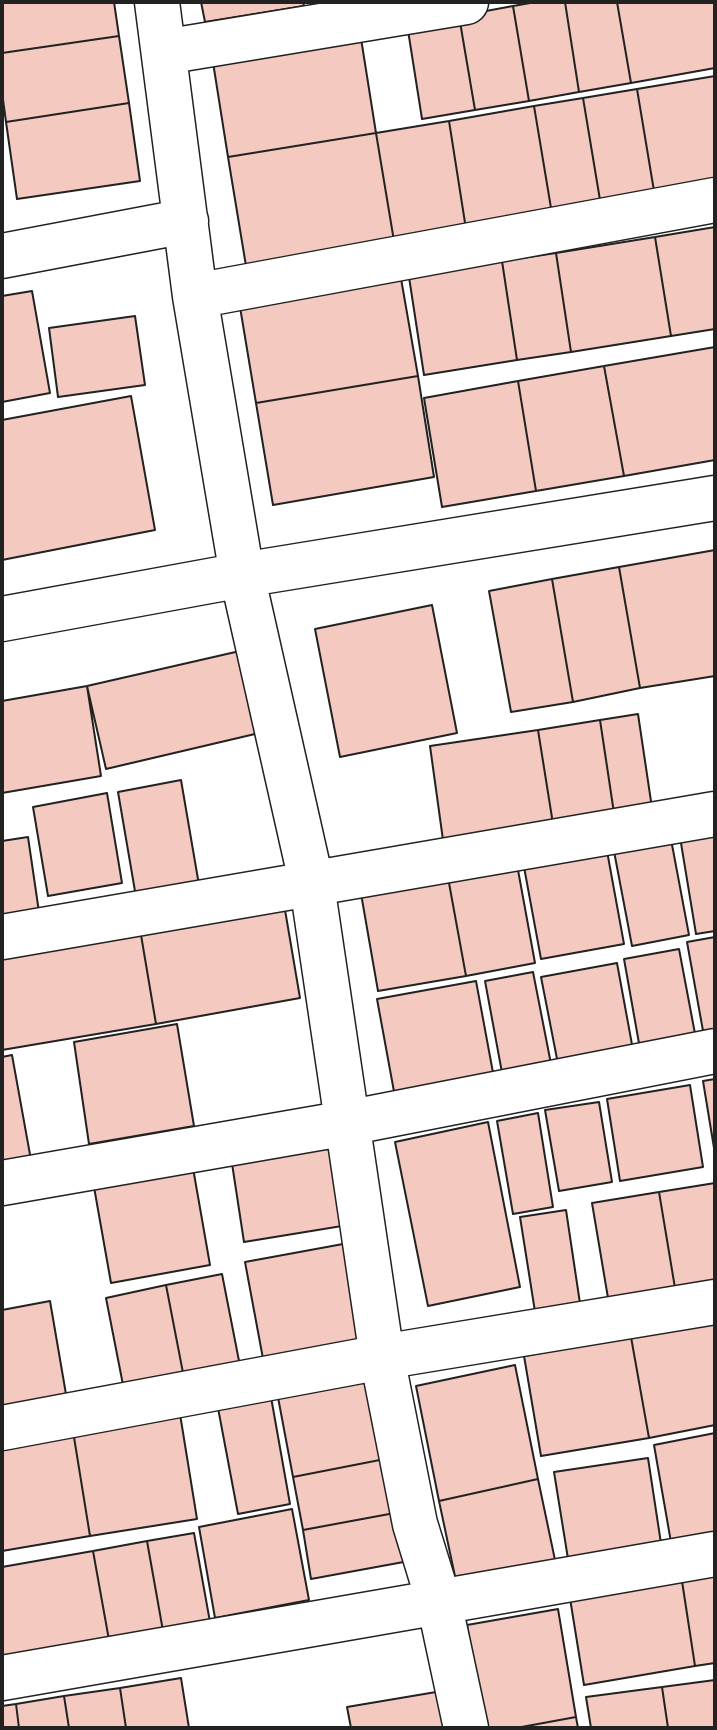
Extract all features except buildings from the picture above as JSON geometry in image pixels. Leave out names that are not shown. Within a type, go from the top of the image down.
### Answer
[{"type":"street","points":[[157,2],[195,296],[242,575],[312,885],[382,1357],[415,1524],[439,1602],[466,1728]]},
{"type":"street","points":[[164,52],[466,2]]},
{"type":"street","points":[[195,296],[715,200]]},
{"type":"street","points":[[2,256],[186,221]]},
{"type":"street","points":[[2,619],[242,575],[715,498]]},
{"type":"street","points":[[2,937],[715,814]]},
{"type":"street","points":[[2,1183],[347,1123],[715,1051]]},
{"type":"street","points":[[2,1428],[382,1357],[715,1302]]},
{"type":"street","points":[[2,1678],[715,1554]]}]
